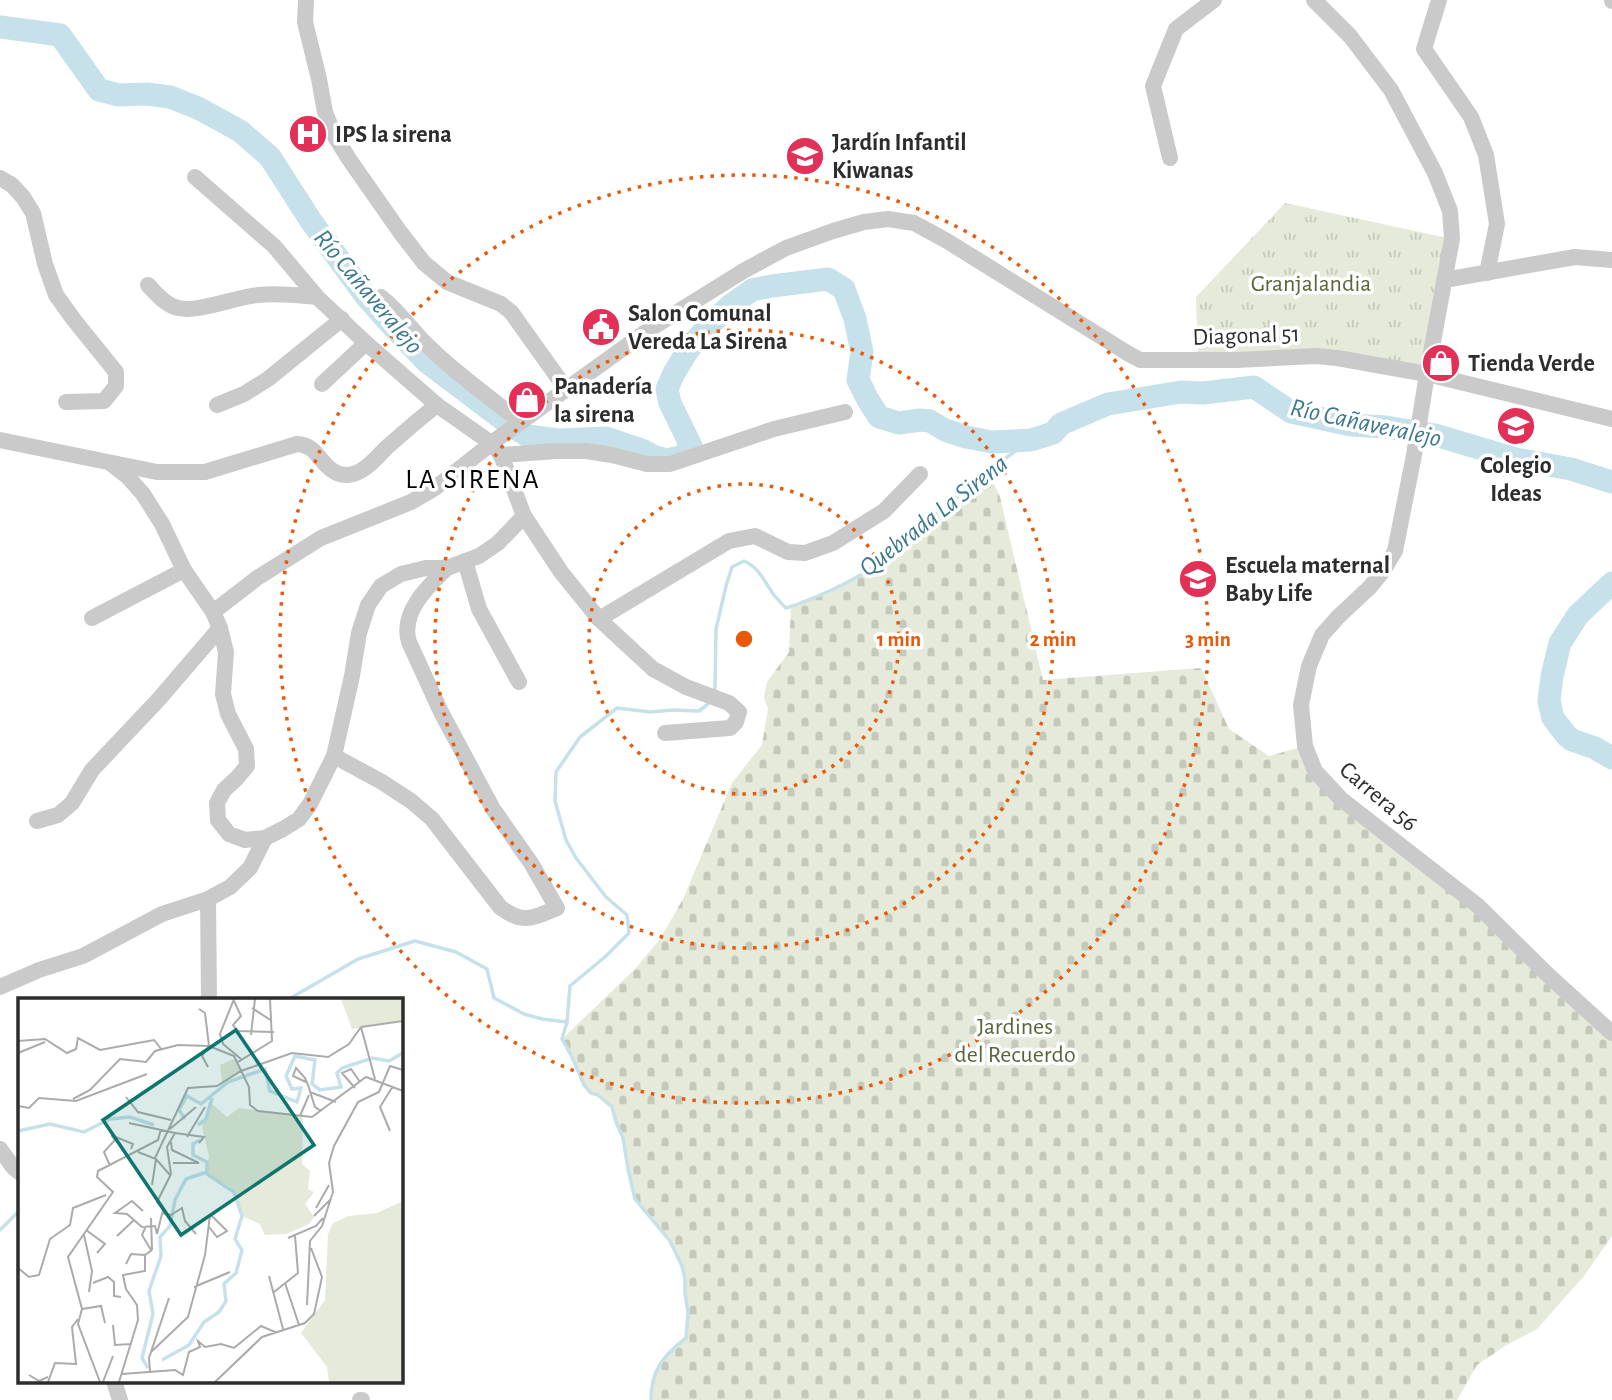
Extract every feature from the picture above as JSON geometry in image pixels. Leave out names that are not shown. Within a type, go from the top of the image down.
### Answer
[{"type":"street","points":[[213,612],[257,578],[321,538],[411,502],[435,488],[498,445],[524,419],[566,389],[511,312],[501,304],[447,282],[424,263],[349,159],[334,135],[325,112],[320,79],[305,22],[306,0]]},
{"type":"street","points":[[1170,158],[1153,86],[1176,29],[1214,0]]},
{"type":"street","name":"Carrera 56","points":[[1314,0],[1350,36],[1391,90],[1435,173],[1450,211],[1452,239],[1395,551],[1370,587],[1322,635],[1309,666],[1301,705],[1305,746],[1315,771],[1341,799],[1477,905],[1612,1033]]},
{"type":"street","points":[[1439,0],[1424,49],[1471,117],[1486,155],[1497,224],[1487,273]]},
{"type":"street","points":[[195,177],[274,246],[317,297],[366,343],[437,405],[498,445],[586,451],[647,464],[670,464],[774,429],[845,412]]},
{"type":"street","points":[[0,178],[12,185],[33,213],[45,264],[56,295],[116,372],[116,386],[104,401],[66,402]]},
{"type":"street","name":"Diagonal 51","points":[[566,389],[650,329],[786,248],[864,222],[888,219],[914,223],[1140,359],[1336,358],[1427,374],[1612,419]]},
{"type":"street","points":[[1444,280],[1575,257],[1612,260]]},
{"type":"street","points":[[148,285],[166,303],[179,308],[194,308],[256,295],[317,297]]},
{"type":"street","points":[[381,297],[395,308],[427,345],[477,388],[524,419]]},
{"type":"street","points":[[217,405],[244,394],[268,379],[342,319]]},
{"type":"street","points":[[322,384],[366,343]]},
{"type":"street","points":[[0,440],[157,472],[205,471],[304,444],[312,448],[334,472],[347,476],[362,471],[408,427],[437,405]]},
{"type":"street","points":[[498,445],[524,516],[562,572],[599,619],[653,670],[686,687],[729,703],[739,712],[736,722],[730,728],[665,733]]},
{"type":"street","points":[[110,463],[128,477],[143,494],[162,524],[184,570],[213,612],[220,628],[226,652],[223,694],[228,714],[246,749],[247,766],[224,789],[217,803],[218,820],[229,834],[245,840],[265,838],[283,829],[299,818],[310,804],[334,756],[359,633],[368,605],[381,586],[401,574],[426,568],[447,568],[479,555],[498,543],[524,516]]},
{"type":"street","points":[[599,619],[729,541],[755,536],[788,552],[806,554],[833,543],[884,511],[920,474]]},
{"type":"street","points":[[465,561],[479,609],[519,682]]},
{"type":"street","points":[[334,756],[382,782],[432,819],[500,907],[511,915],[523,919],[557,908],[531,863],[493,808],[441,712],[409,642],[406,632],[411,610],[447,568]]},
{"type":"street","points":[[92,618],[184,570]]},
{"type":"street","points":[[37,821],[58,815],[72,803],[92,770],[159,699],[220,628]]},
{"type":"street","points":[[0,987],[39,970],[83,956],[162,914],[208,899],[230,887],[250,868],[265,838]]},
{"type":"street","points":[[208,899],[209,998]]},
{"type":"street","points":[[0,1149],[18,1171]]},
{"type":"street","points":[[114,1382],[120,1400]]},
{"type":"green space","name":"Granjalandia","points":[[1285,203],[1452,239],[1427,374],[1337,358],[1198,359],[1196,297]]},
{"type":"green space","name":"Jardines del Recuerdo","points":[[988,470],[1000,497],[1043,680],[1201,668],[1229,729],[1269,756],[1305,746],[1315,771],[1411,852],[1612,1033],[1612,1236],[1584,1276],[1537,1329],[1477,1365],[1457,1400],[651,1400],[653,1380],[660,1364],[686,1338],[688,1313],[682,1266],[670,1241],[635,1199],[623,1138],[612,1107],[584,1085],[562,1039],[635,969],[660,939],[683,899],[732,783],[762,745],[768,709],[764,697],[767,682],[789,652],[791,606],[836,588],[877,565]]},
{"type":"waterway","name":"Río Cañaveralejo","points":[[0,27],[60,35],[99,90],[119,95],[170,97],[198,108],[240,131],[270,157],[311,221],[385,318],[427,362],[528,436],[559,440],[606,438],[655,457],[667,460],[680,457],[689,451],[691,446],[670,403],[667,389],[688,350],[707,327],[752,290],[828,279],[844,289],[855,319],[862,352],[858,380],[879,417],[899,423],[930,421],[945,430],[992,442],[1031,440],[1053,433],[1061,424],[1108,404],[1181,392],[1203,393],[1254,387],[1291,412],[1351,425],[1386,427],[1435,435],[1516,459],[1571,469],[1612,482]]},
{"type":"waterway","name":"Quebrada La Sirena","points":[[715,689],[716,629],[732,567],[744,561],[749,564],[758,571],[786,608],[821,595],[877,565],[979,477],[1031,440]]},
{"type":"waterway","name":"Río Cañaveralejo","points":[[1612,583],[1578,615],[1560,643],[1549,701],[1553,718],[1567,736],[1612,758]]},
{"type":"waterway","name":"Quebrada La Sirena","points":[[651,1400],[653,1380],[660,1364],[686,1338],[688,1313],[685,1279],[670,1241],[635,1199],[623,1138],[612,1107],[584,1085],[562,1039],[567,1022],[570,986],[629,933],[627,915],[606,897],[576,858],[566,840],[555,801],[556,772],[580,737],[617,708],[650,712],[699,711],[708,704]]},
{"type":"waterway","points":[[291,998],[358,959],[415,941],[456,952],[487,969],[494,998],[524,1014],[567,1022]]},
{"type":"waterway","points":[[0,1230],[18,1212]]},
{"type":"place","name":"IPS la sirena","points":[[308,134]]},
{"type":"place","name":"Jardín Infantil Kiwanas","points":[[805,156]]},
{"type":"place","name":"Salon Comunal Vereda La Sirena","points":[[601,327]]},
{"type":"place","name":"Tienda Verde","points":[[1441,363]]},
{"type":"place","name":"Panadería la sirena","points":[[527,400]]},
{"type":"place","name":"Colegio Ideas","points":[[1516,426]]},
{"type":"place","name":"Escuela maternal Baby Life","points":[[1198,579]]},
{"type":"district","name":"LA SIRENA","points":[[473,478]]}]
